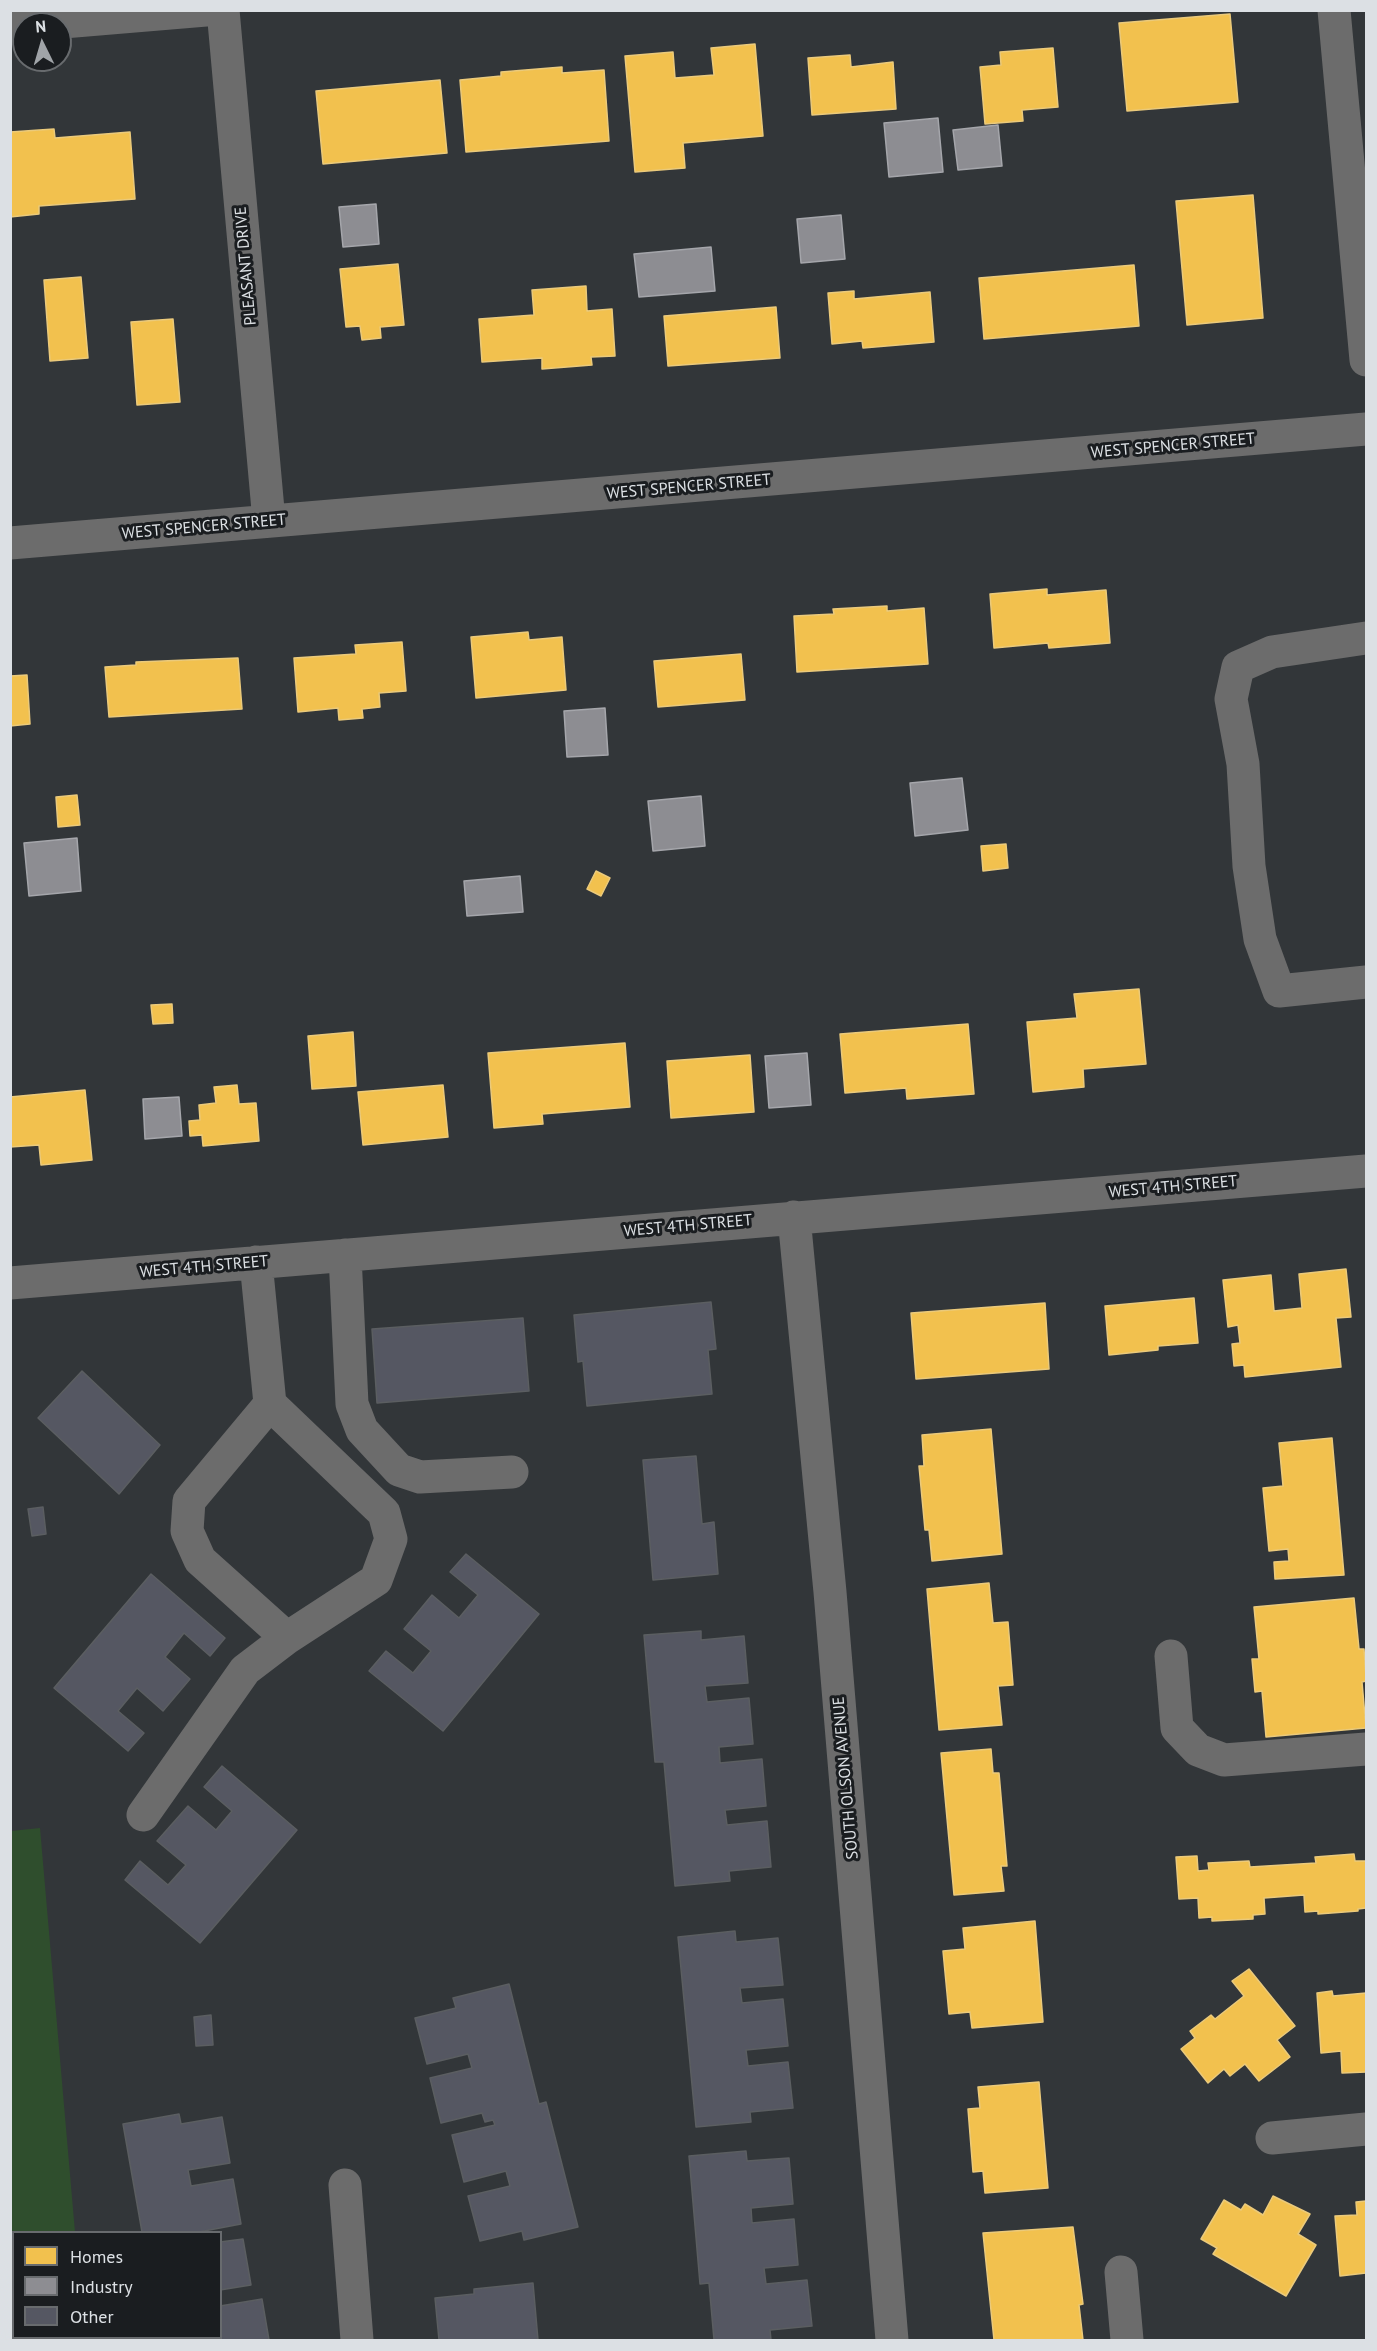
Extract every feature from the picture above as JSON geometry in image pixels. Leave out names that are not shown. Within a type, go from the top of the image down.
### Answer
[{"type":"street","points":[[72,21],[206,10]]},
{"type":"street","name":"PLEASANT DRIVE","points":[[223,10],[269,521]]},
{"type":"street","points":[[1334,10],[1354,97],[1366,360]]},
{"type":"street","name":"WEST SPENCER STREET","points":[[10,543],[1366,429]]},
{"type":"street","points":[[1366,638],[1272,652],[1238,667],[1231,699],[1243,764],[1249,866],[1260,939],[1279,991],[1366,982]]},
{"type":"street","name":"WEST 4TH STREET","points":[[10,1283],[1366,1171]]},
{"type":"street","name":"SOUTH OLSON AVENUE","points":[[794,1217],[831,1604],[892,2340]]},
{"type":"street","points":[[345,1255],[352,1404],[362,1430],[399,1470],[420,1477],[512,1472]]},
{"type":"street","points":[[143,1815],[245,1670],[287,1638],[376,1580],[391,1539],[384,1513],[270,1404],[255,1263]]},
{"type":"street","points":[[270,1404],[189,1501],[187,1531],[200,1560],[287,1638]]},
{"type":"street","points":[[1171,1656],[1177,1728],[1198,1750],[1224,1760],[1366,1749]]},
{"type":"street","points":[[1272,2138],[1366,2129]]},
{"type":"street","points":[[345,2185],[357,2340]]},
{"type":"street","points":[[1121,2272],[1127,2340]]},
{"type":"green space","points":[[40,1828],[75,2231],[12,2231],[12,2339],[85,2340],[11,2340],[11,1831]]},
{"type":"building: Homes","points":[[1230,14],[1238,102],[1127,111],[1119,23]]},
{"type":"building: Homes","points":[[755,44],[763,136],[683,143],[685,168],[635,172],[625,56],[673,52],[675,78],[714,75],[711,48]]},
{"type":"building: Homes","points":[[1053,48],[1058,107],[1022,110],[1023,121],[985,124],[980,67],[1001,65],[1000,52]]},
{"type":"building: Homes","points":[[850,55],[851,67],[893,62],[896,109],[812,115],[808,58]]},
{"type":"building: Homes","points":[[562,67],[562,73],[604,70],[609,141],[466,152],[460,80],[501,76],[501,72]]},
{"type":"building: Homes","points":[[440,80],[447,153],[323,164],[316,91]]},
{"type":"building: Homes","points":[[54,129],[55,138],[130,132],[135,199],[39,206],[39,214],[10,217],[10,132]]},
{"type":"building: Homes","points":[[1253,195],[1263,318],[1187,325],[1176,201]]},
{"type":"building: Homes","points":[[398,264],[404,325],[380,327],[381,338],[362,340],[360,326],[346,327],[340,269]]},
{"type":"building: Homes","points":[[1134,265],[1139,326],[984,339],[979,278]]},
{"type":"building: Homes","points":[[81,277],[88,358],[50,361],[44,280]]},
{"type":"building: Homes","points":[[586,286],[587,311],[612,309],[615,356],[591,357],[592,365],[542,369],[542,358],[482,362],[479,319],[534,315],[532,290]]},
{"type":"building: Homes","points":[[854,291],[854,299],[930,292],[934,342],[863,348],[862,341],[832,344],[828,293]]},
{"type":"building: Homes","points":[[776,307],[780,358],[668,366],[664,316]]},
{"type":"building: Homes","points":[[173,319],[180,402],[137,405],[131,322]]},
{"type":"building: Homes","points":[[1047,589],[1047,595],[1106,590],[1110,643],[1049,648],[1048,643],[994,648],[990,594]]},
{"type":"building: Homes","points":[[887,606],[887,611],[924,608],[928,664],[797,672],[794,616],[834,614],[833,609]]},
{"type":"building: Homes","points":[[528,632],[529,640],[562,637],[566,690],[476,698],[471,637]]},
{"type":"building: Homes","points":[[402,642],[406,691],[379,693],[380,707],[362,709],[363,718],[339,720],[338,708],[298,712],[294,658],[356,654],[355,645]]},
{"type":"building: Homes","points":[[741,654],[745,700],[658,707],[654,661]]},
{"type":"building: Homes","points":[[238,658],[242,709],[109,717],[105,667],[136,665],[136,662]]},
{"type":"building: Homes","points":[[27,675],[30,724],[10,726],[10,676]]},
{"type":"building: Homes","points":[[77,795],[80,825],[58,827],[56,797]]},
{"type":"building: Homes","points":[[1006,844],[1008,868],[983,871],[981,846]]},
{"type":"building: Homes","points":[[596,871],[610,878],[601,896],[587,889]]},
{"type":"building: Homes","points":[[1139,989],[1146,1064],[1083,1069],[1084,1087],[1033,1092],[1027,1022],[1077,1018],[1074,994]]},
{"type":"building: Homes","points":[[172,1004],[173,1023],[153,1024],[151,1005]]},
{"type":"building: Homes","points":[[968,1024],[974,1094],[907,1099],[906,1088],[845,1093],[840,1034]]},
{"type":"building: Homes","points":[[353,1032],[356,1086],[312,1089],[308,1036]]},
{"type":"building: Homes","points":[[625,1043],[630,1107],[542,1114],[543,1124],[494,1128],[488,1053]]},
{"type":"building: Homes","points":[[750,1055],[754,1112],[671,1118],[667,1061]]},
{"type":"building: Homes","points":[[237,1085],[239,1104],[256,1103],[259,1141],[203,1146],[202,1135],[190,1136],[189,1121],[200,1120],[199,1105],[216,1103],[214,1087]]},
{"type":"building: Homes","points":[[443,1085],[448,1137],[363,1145],[358,1092]]},
{"type":"building: Homes","points":[[85,1090],[92,1160],[41,1165],[39,1145],[10,1147],[10,1097]]},
{"type":"building: Homes","points":[[1346,1269],[1351,1317],[1336,1318],[1341,1367],[1245,1377],[1244,1365],[1234,1366],[1232,1344],[1240,1343],[1238,1325],[1228,1327],[1223,1280],[1271,1275],[1274,1311],[1302,1308],[1299,1274]]},
{"type":"building: Homes","points":[[1194,1298],[1198,1343],[1158,1346],[1158,1350],[1109,1355],[1105,1306]]},
{"type":"building: Homes","points":[[1045,1303],[1049,1369],[916,1379],[911,1313]]},
{"type":"building: Homes","points":[[991,1429],[1002,1554],[932,1561],[929,1530],[925,1530],[919,1466],[924,1466],[922,1435]]},
{"type":"building: Homes","points":[[1332,1438],[1344,1575],[1275,1579],[1274,1562],[1289,1561],[1288,1549],[1269,1551],[1263,1488],[1283,1486],[1279,1443]]},
{"type":"building: Homes","points":[[989,1583],[993,1623],[1008,1622],[1013,1685],[998,1686],[1002,1725],[939,1730],[927,1589]]},
{"type":"building: Homes","points":[[1354,1598],[1359,1649],[1364,1649],[1366,1681],[1362,1682],[1366,1728],[1266,1737],[1262,1691],[1255,1692],[1252,1659],[1259,1659],[1254,1607]]},
{"type":"building: Homes","points":[[991,1749],[993,1773],[999,1773],[1007,1866],[1001,1866],[1004,1891],[954,1895],[941,1753]]},
{"type":"building: Homes","points":[[1354,1854],[1355,1861],[1366,1861],[1366,1908],[1358,1909],[1358,1911],[1318,1914],[1318,1911],[1305,1912],[1304,1895],[1264,1898],[1265,1914],[1253,1915],[1253,1919],[1212,1921],[1212,1917],[1199,1918],[1198,1898],[1179,1899],[1176,1857],[1197,1856],[1198,1871],[1209,1870],[1208,1863],[1249,1861],[1250,1867],[1316,1863],[1315,1857]]},
{"type":"building: Homes","points":[[1035,1921],[1043,2022],[972,2028],[970,2012],[949,2014],[943,1951],[965,1949],[963,1928]]},
{"type":"building: Homes","points":[[1249,1969],[1295,2026],[1277,2040],[1290,2057],[1259,2081],[1245,2064],[1230,2076],[1224,2069],[1208,2083],[1181,2049],[1195,2038],[1190,2031],[1211,2015],[1215,2019],[1244,1996],[1232,1981]]},
{"type":"building: Homes","points":[[1332,1991],[1333,1996],[1366,1993],[1366,2072],[1342,2073],[1341,2051],[1321,2053],[1317,1993]]},
{"type":"building: Homes","points":[[1039,2082],[1048,2188],[985,2193],[983,2171],[973,2172],[968,2109],[980,2108],[978,2087]]},
{"type":"building: Homes","points":[[1273,2196],[1310,2214],[1298,2234],[1316,2245],[1286,2296],[1213,2254],[1217,2248],[1201,2239],[1224,2200],[1241,2210],[1245,2204],[1263,2215]]},
{"type":"building: Homes","points":[[1366,2201],[1366,2273],[1340,2276],[1335,2216],[1357,2215],[1356,2202]]},
{"type":"building: Homes","points":[[1073,2227],[1083,2304],[1079,2305],[1083,2340],[994,2340],[983,2233]]},
{"type":"building: Industry","points":[[938,118],[943,172],[889,177],[884,123]]},
{"type":"building: Industry","points":[[998,125],[1002,166],[958,170],[953,130]]},
{"type":"building: Industry","points":[[376,204],[379,244],[343,247],[339,207]]},
{"type":"building: Industry","points":[[841,215],[845,259],[801,263],[797,219]]},
{"type":"building: Industry","points":[[711,247],[715,291],[639,297],[634,254]]},
{"type":"building: Industry","points":[[605,708],[608,755],[567,757],[564,711]]},
{"type":"building: Industry","points":[[962,778],[968,830],[915,836],[910,783]]},
{"type":"building: Industry","points":[[701,796],[705,846],[653,851],[648,801]]},
{"type":"building: Industry","points":[[77,838],[81,891],[29,896],[24,843]]},
{"type":"building: Industry","points":[[520,876],[523,912],[467,916],[464,881]]},
{"type":"building: Industry","points":[[807,1053],[811,1105],[769,1108],[765,1056]]},
{"type":"building: Industry","points":[[179,1097],[182,1136],[145,1139],[143,1099]]},
{"type":"building: Other","points":[[711,1302],[716,1349],[708,1350],[712,1394],[587,1406],[583,1361],[578,1362],[574,1315]]},
{"type":"building: Other","points":[[523,1318],[529,1391],[377,1403],[372,1329]]},
{"type":"building: Other","points":[[82,1371],[160,1445],[119,1494],[38,1418]]},
{"type":"building: Other","points":[[696,1456],[702,1524],[714,1522],[718,1574],[653,1580],[643,1460]]},
{"type":"building: Other","points":[[43,1507],[46,1534],[32,1536],[28,1509]]},
{"type":"building: Other","points":[[466,1554],[539,1614],[443,1731],[369,1671],[386,1651],[413,1673],[431,1651],[404,1629],[432,1595],[459,1618],[478,1595],[450,1572]]},
{"type":"building: Other","points":[[151,1574],[225,1638],[210,1656],[184,1633],[165,1657],[190,1679],[163,1711],[137,1688],[118,1711],[144,1733],[128,1751],[54,1688]]},
{"type":"building: Other","points":[[701,1631],[701,1640],[744,1636],[748,1683],[705,1686],[707,1702],[749,1698],[753,1744],[719,1747],[720,1763],[762,1759],[766,1806],[725,1810],[727,1825],[767,1821],[771,1867],[729,1871],[730,1881],[675,1886],[664,1762],[655,1762],[644,1635]]},
{"type":"building: Other","points":[[222,1766],[297,1830],[200,1943],[125,1880],[140,1861],[168,1885],[186,1865],[157,1841],[188,1806],[216,1830],[232,1811],[204,1787]]},
{"type":"building: Other","points":[[735,1931],[736,1942],[778,1938],[783,1985],[740,1988],[742,2003],[783,1999],[788,2046],[746,2050],[748,2066],[788,2062],[793,2108],[750,2112],[751,2122],[696,2127],[678,1937]]},
{"type":"building: Other","points":[[509,1984],[539,2104],[546,2102],[578,2227],[524,2240],[522,2231],[480,2241],[468,2196],[510,2186],[506,2171],[464,2182],[452,2135],[495,2125],[493,2120],[485,2122],[482,2113],[441,2123],[430,2078],[472,2068],[468,2054],[427,2064],[415,2018],[456,2008],[453,1998]]},
{"type":"building: Other","points":[[211,2015],[213,2045],[196,2046],[194,2017]]},
{"type":"building: Other","points":[[179,2114],[181,2124],[222,2117],[230,2163],[188,2170],[191,2186],[233,2179],[241,2224],[204,2231],[142,2231],[123,2124]]},
{"type":"building: Other","points":[[746,2151],[747,2161],[789,2158],[793,2204],[751,2208],[752,2223],[794,2219],[798,2265],[764,2268],[766,2284],[807,2280],[812,2326],[770,2330],[771,2340],[714,2340],[709,2283],[700,2284],[689,2156]]},
{"type":"building: Other","points":[[243,2239],[251,2285],[222,2290],[222,2242]]},
{"type":"building: Other","points":[[533,2283],[538,2340],[439,2340],[435,2298],[474,2294],[474,2289]]},
{"type":"building: Other","points":[[262,2299],[269,2340],[170,2340],[222,2339],[222,2306]]}]
